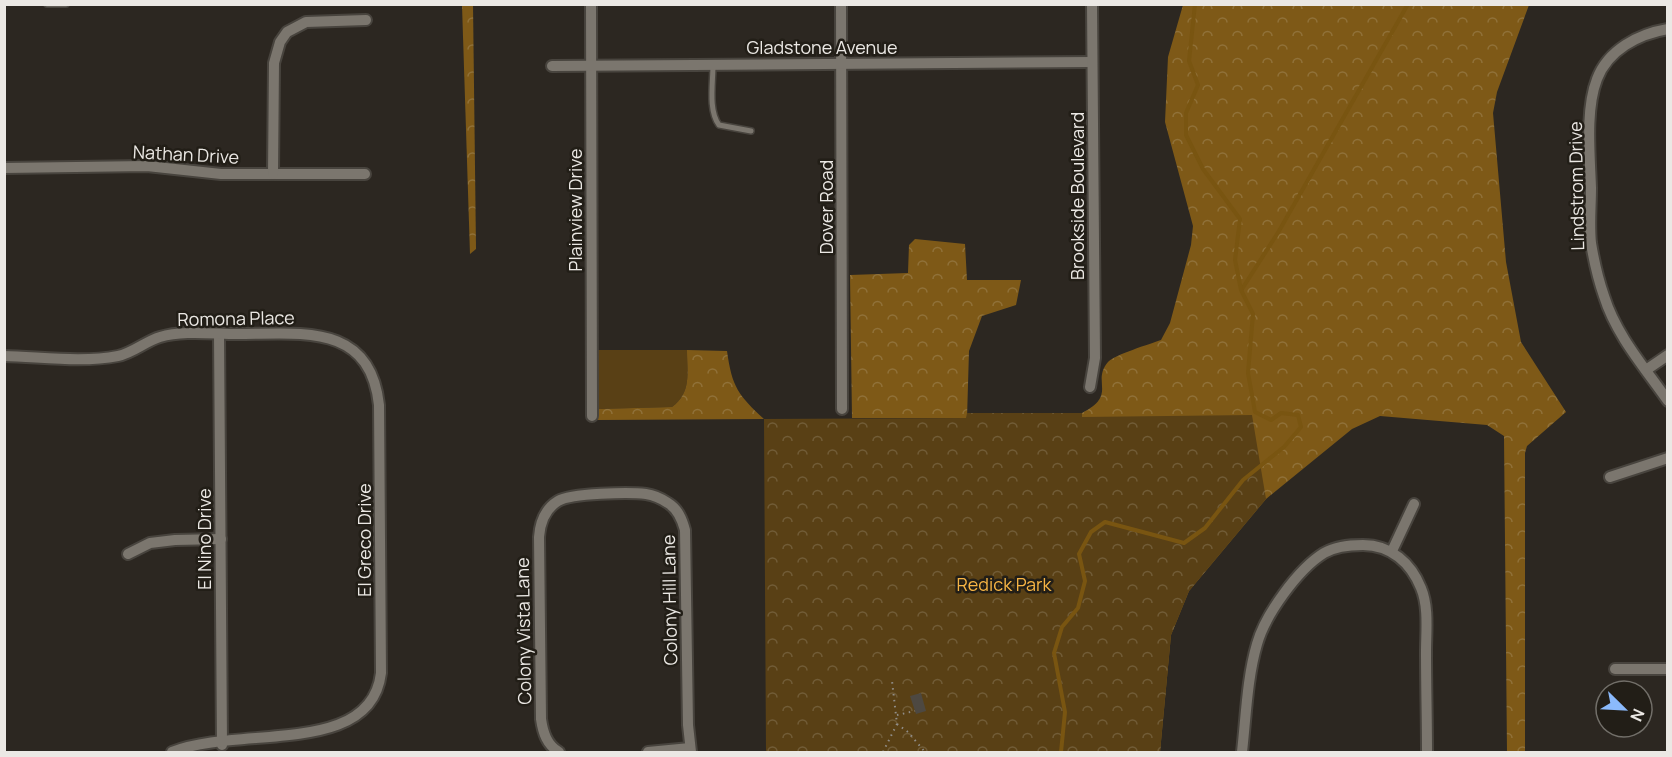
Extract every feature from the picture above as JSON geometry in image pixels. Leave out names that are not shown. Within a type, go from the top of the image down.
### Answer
[{"type":"street","name":"Plainview Drive","points":[[591,4],[592,416]]},
{"type":"street","name":"Dover Road","points":[[841,4],[843,63],[842,409]]},
{"type":"street","name":"Brookside Boulevard","points":[[1090,387],[1095,358],[1092,4]]},
{"type":"street","points":[[273,174],[274,63],[280,42],[286,32],[306,21],[366,20]]},
{"type":"street","name":"Lindstrom Drive","points":[[1668,29],[1648,32],[1623,45],[1608,60],[1597,79],[1590,122],[1591,241],[1604,298],[1618,328],[1668,401]]},
{"type":"street","name":"Gladstone Avenue","points":[[552,66],[1092,62]]},
{"type":"street","name":"Nathan Drive","points":[[4,168],[147,166],[221,174],[365,174]]},
{"type":"street","name":"Romona Place","points":[[4,356],[94,359],[121,355],[160,337],[182,334],[308,334],[335,339],[358,355]]},
{"type":"street","name":"El Nino Drive","points":[[219,334],[222,745]]},
{"type":"street","name":"El Greco Drive","points":[[358,355],[372,372],[378,391],[381,673],[376,699],[358,727]]},
{"type":"street","points":[[1646,370],[1668,355]]},
{"type":"street","points":[[1610,477],[1668,458]]},
{"type":"street","name":"Colony Hill Lane","points":[[551,506],[563,498],[578,495],[646,494],[668,502],[677,509],[682,520],[686,543],[688,725],[691,750]]},
{"type":"street","points":[[1392,551],[1414,504]]},
{"type":"street","name":"Colony Vista Lane","points":[[551,506],[542,520],[539,537],[541,719],[546,739],[553,749],[560,753]]},
{"type":"street","points":[[128,554],[150,543],[175,540],[220,540]]},
{"type":"street","points":[[1242,753],[1257,641],[1276,606],[1304,569],[1323,554],[1334,548],[1371,545],[1392,551],[1406,563],[1422,590],[1426,618],[1427,753]]},
{"type":"street","points":[[1615,669],[1668,669]]},
{"type":"street","points":[[172,753],[185,747],[303,745]]},
{"type":"street","points":[[648,753],[691,750]]},
{"type":"lane","points":[[47,4],[66,4]]},
{"type":"lane","points":[[713,65],[715,120],[718,125],[752,131]]},
{"type":"path","points":[[884,753],[897,724],[892,681]]},
{"type":"path","points":[[897,715],[915,711]]},
{"type":"path","points":[[897,724],[908,732],[925,753]]},
{"type":"green space","points":[[462,5],[473,5],[476,249],[470,254]]},
{"type":"green space","points":[[1183,5],[1529,5],[1497,92],[1493,113],[1506,262],[1521,342],[1566,412],[1527,446],[1525,453],[1525,752],[1507,752],[1504,436],[1487,425],[1380,416],[1352,429],[1266,499],[1189,591],[1171,635],[1160,752],[950,592],[1082,413],[1099,400],[1102,394],[1103,369],[1108,362],[1161,340],[1170,323],[1191,245],[1193,226],[1165,122],[1168,57]]},
{"type":"green space","points":[[915,239],[965,244],[967,280],[1021,280],[1016,305],[982,316],[969,351],[967,418],[852,418],[850,275],[908,273],[909,245]]},
{"type":"green space","points":[[596,350],[687,350],[688,374],[683,395],[672,407],[597,409]]},
{"type":"green space","points":[[687,350],[727,351],[731,373],[738,390],[764,419],[597,420],[597,409],[672,407],[686,388]]},
{"type":"green space","name":"Redick Park","points":[[967,413],[1082,413],[1082,417],[1252,415],[1266,499],[1189,591],[1171,635],[1160,752],[766,752],[764,419],[966,418]]},
{"type":"building","points":[[921,693],[926,711],[916,714],[910,696]]},
{"type":"waterway","points":[[1061,752],[1065,712],[1054,653],[1062,627],[1078,608],[1085,581],[1079,554],[1091,532],[1105,522],[1184,543],[1205,528],[1243,480],[1284,447],[1301,427],[1298,415],[1281,413],[1271,420],[1255,412],[1248,373],[1253,314],[1241,290],[1235,260],[1240,219],[1203,169],[1186,135],[1186,113],[1198,85],[1189,61],[1195,4]]},
{"type":"waterway","points":[[1242,289],[1279,231],[1408,4]]}]
